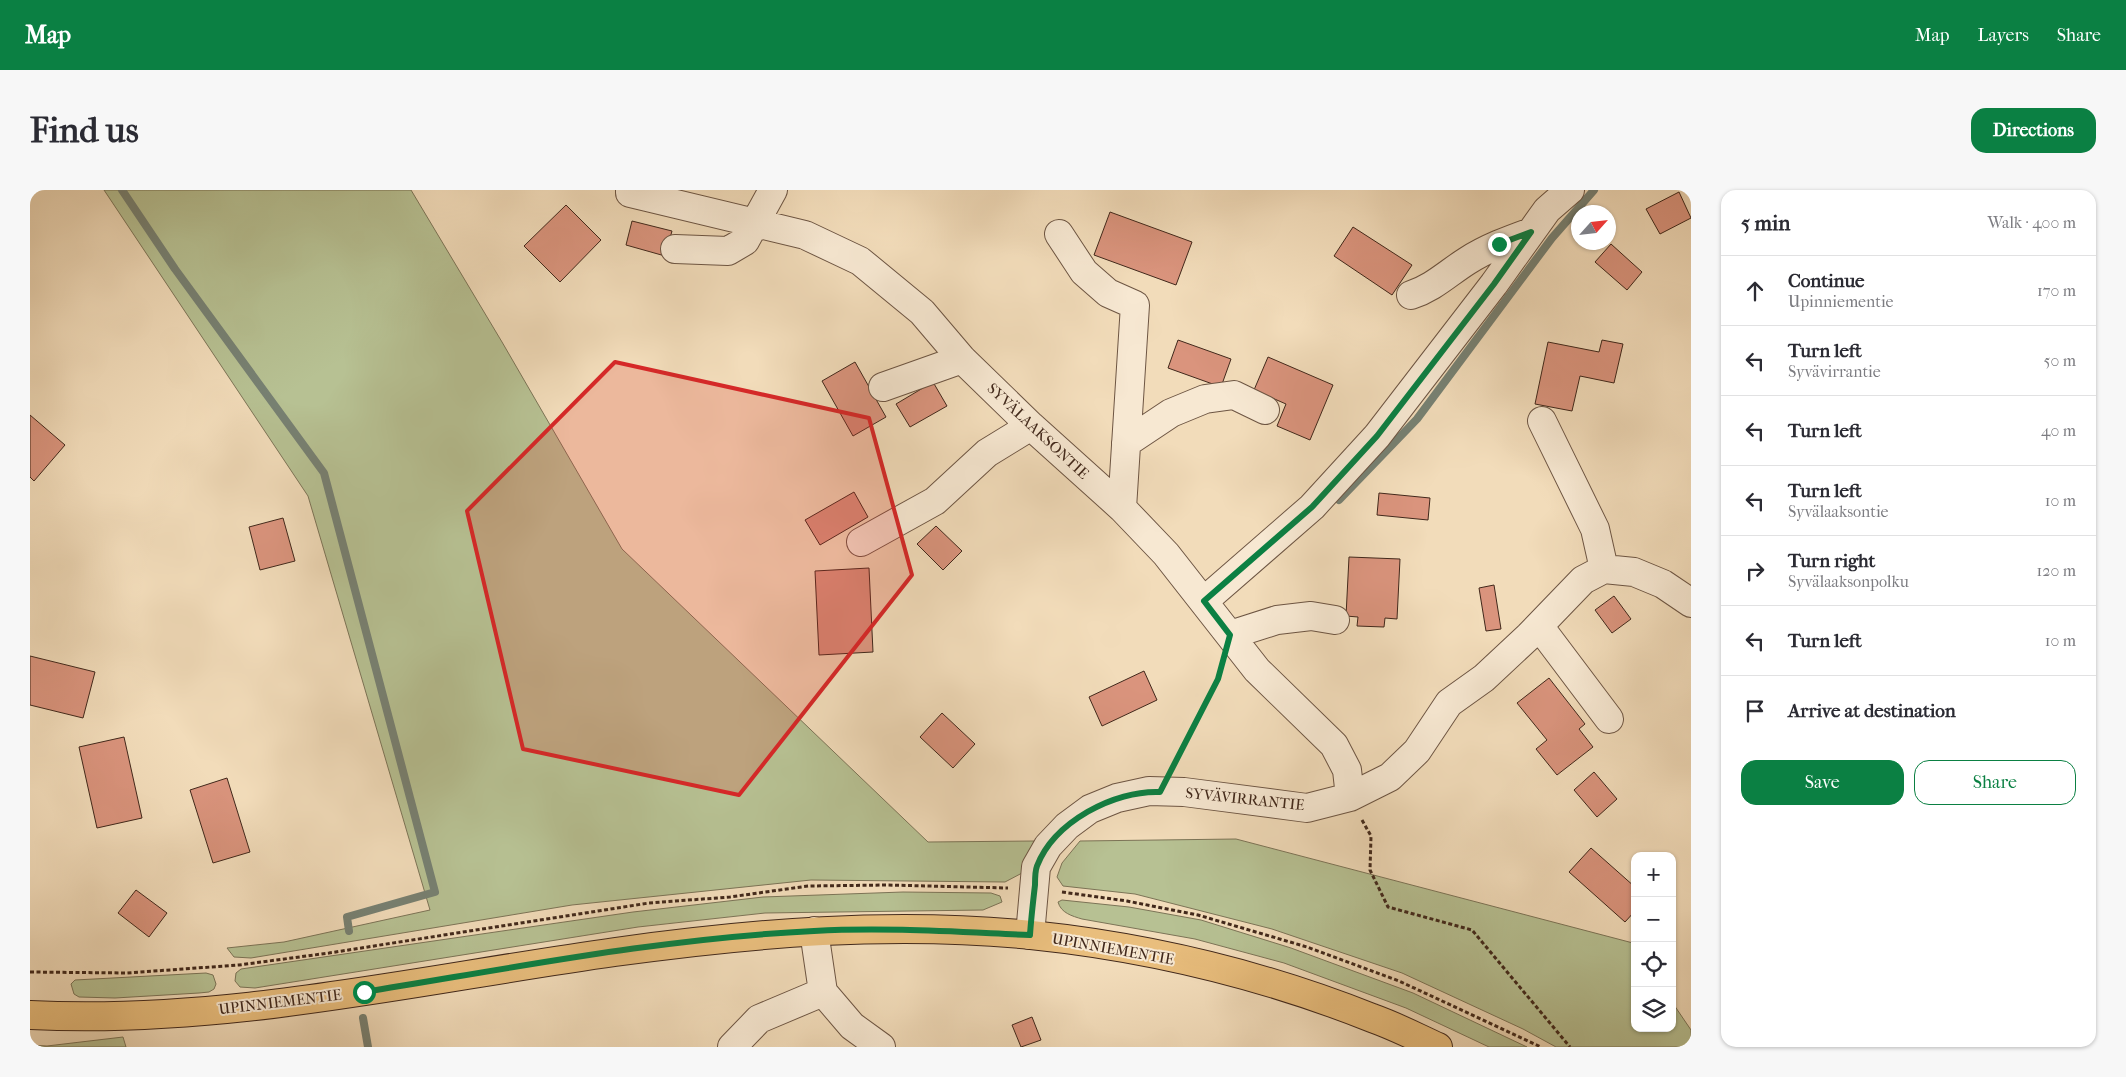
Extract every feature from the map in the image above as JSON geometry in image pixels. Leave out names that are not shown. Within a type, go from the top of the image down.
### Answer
[{"type":"main road","name":"UPINNIEMENTIE","points":[[30,1014],[135,1017],[232,1010],[364,992],[612,952],[701,940],[814,931],[921,930],[1030,935],[1134,950],[1200,964],[1274,984],[1373,1018],[1438,1047]]},
{"type":"street","points":[[675,249],[728,251],[745,241],[773,190]]},
{"type":"street","points":[[1204,601],[1312,507],[1377,436],[1494,284],[1547,210],[1570,190]]},
{"type":"street","name":"SYVÄLAAKSONTIE","points":[[630,191],[805,235],[860,261],[922,312],[962,360],[1031,426],[1122,508],[1166,554],[1257,670],[1334,745],[1347,770],[1350,798]]},
{"type":"street","points":[[1411,295],[1426,290],[1468,261],[1499,244],[1531,232]]},
{"type":"street","points":[[1059,234],[1084,272],[1108,292],[1135,305],[1122,508]]},
{"type":"street","points":[[883,388],[962,360]]},
{"type":"street","points":[[1126,443],[1171,413],[1205,399],[1234,395],[1265,410]]},
{"type":"street","points":[[1542,421],[1595,529],[1604,569],[1634,572],[1663,584],[1691,603]]},
{"type":"street","points":[[861,542],[935,501],[987,453],[1031,426]]},
{"type":"street","name":"SYVÄVIRRANTIE","points":[[1030,935],[1036,867],[1048,846],[1067,826],[1090,809],[1117,798],[1149,791],[1184,792],[1307,808],[1350,798],[1390,777],[1416,751],[1449,703],[1484,678],[1539,626],[1583,580],[1604,569]]},
{"type":"street","points":[[1230,635],[1277,620],[1311,616],[1335,620]]},
{"type":"street","points":[[1539,626],[1609,719]]},
{"type":"street","points":[[814,931],[823,992],[852,1026],[881,1047]]},
{"type":"street","points":[[732,1047],[759,1019],[823,992]]},
{"type":"path","points":[[1160,792],[1218,679],[1230,635]]},
{"type":"path","points":[[1350,798],[1371,836],[1370,870],[1388,907],[1472,930],[1570,1047]]},
{"type":"highlighted area","points":[[615,362],[869,418],[912,575],[739,795],[523,749],[467,511]]},
{"type":"green space","points":[[104,190],[411,190],[622,549],[928,842],[1034,841],[1024,872],[1005,882],[811,880],[572,905],[251,958],[234,957],[227,948],[284,942],[430,910],[308,496]]},
{"type":"green space","points":[[1236,839],[1631,942],[1631,1032],[1676,1032],[1676,1008],[1691,1030],[1691,1047],[1556,1047],[1523,1029],[1402,973],[1272,929],[1135,894],[1063,886],[1057,877],[1062,863],[1080,841]]},
{"type":"green space","points":[[903,892],[991,893],[1000,896],[1002,902],[983,910],[765,913],[638,927],[255,988],[240,987],[235,981],[236,973],[241,969],[633,912],[763,897]]},
{"type":"green space","points":[[1062,900],[1129,907],[1201,920],[1291,948],[1413,993],[1527,1047],[1489,1047],[1406,1008],[1284,963],[1195,939],[1078,918],[1067,914],[1059,906],[1058,902]]},
{"type":"green space","points":[[206,973],[213,975],[216,984],[214,989],[209,992],[199,993],[115,998],[79,997],[74,994],[71,984],[75,980]]},
{"type":"green space","points":[[123,1037],[126,1047],[30,1047],[30,1045],[47,1046]]},
{"type":"building","points":[[1679,192],[1691,218],[1660,234],[1646,209]]},
{"type":"building","points":[[566,205],[601,240],[560,282],[524,246]]},
{"type":"building","points":[[1110,212],[1192,242],[1176,285],[1094,255]]},
{"type":"building","points":[[632,221],[672,231],[665,256],[626,245]]},
{"type":"building","points":[[1353,227],[1412,265],[1392,295],[1334,256]]},
{"type":"building","points":[[1616,249],[1642,272],[1627,290],[1595,262],[1606,250]]},
{"type":"building","points":[[1178,340],[1231,359],[1221,387],[1168,368]]},
{"type":"building","points":[[1602,340],[1623,344],[1614,383],[1580,376],[1572,411],[1535,404],[1548,342],[1599,352]]},
{"type":"building","points":[[1268,357],[1333,385],[1310,440],[1277,426],[1286,404],[1254,390]]},
{"type":"building","points":[[855,362],[886,417],[853,436],[822,381]]},
{"type":"building","points":[[933,382],[947,406],[910,427],[896,404]]},
{"type":"building","points":[[30,415],[65,445],[34,481],[30,477]]},
{"type":"building","points":[[854,492],[868,517],[820,545],[805,520]]},
{"type":"building","points":[[1379,493],[1430,498],[1428,520],[1377,515]]},
{"type":"building","points":[[283,518],[295,561],[260,570],[249,527]]},
{"type":"building","points":[[936,526],[962,551],[943,570],[917,544]]},
{"type":"building","points":[[1349,557],[1400,559],[1397,619],[1385,618],[1384,627],[1357,626],[1358,617],[1346,616]]},
{"type":"building","points":[[869,568],[873,652],[819,655],[815,571]]},
{"type":"building","points":[[1494,585],[1501,629],[1486,631],[1479,588]]},
{"type":"building","points":[[1614,596],[1631,619],[1612,633],[1595,610]]},
{"type":"building","points":[[30,656],[95,672],[83,718],[30,705]]},
{"type":"building","points":[[1144,671],[1157,700],[1102,726],[1089,697]]},
{"type":"building","points":[[1549,678],[1585,724],[1579,729],[1593,747],[1557,775],[1536,749],[1547,740],[1517,703]]},
{"type":"building","points":[[942,713],[975,744],[953,768],[920,737]]},
{"type":"building","points":[[124,737],[142,818],[97,828],[79,747]]},
{"type":"building","points":[[1594,772],[1617,799],[1597,817],[1574,790]]},
{"type":"building","points":[[227,778],[250,852],[213,863],[190,790]]},
{"type":"building","points":[[1591,848],[1631,883],[1631,915],[1625,922],[1569,872]]},
{"type":"building","points":[[136,890],[167,913],[149,937],[118,913]]},
{"type":"building","points":[[1032,1017],[1041,1040],[1021,1047],[1012,1025]]},
{"type":"waterway","points":[[122,190],[175,269],[324,473],[435,892],[347,917],[349,931]]},
{"type":"waterway","points":[[1339,500],[1417,419],[1552,238],[1594,190]]},
{"type":"waterway","points":[[363,1018],[368,1047]]},
{"type":"route","points":[[364,992],[612,952],[701,940],[814,931],[921,930],[1030,935],[1036,867],[1048,846],[1067,826],[1090,809],[1117,798],[1149,791],[1160,792],[1218,679],[1230,635],[1204,601],[1312,507],[1377,436],[1494,284],[1531,232],[1499,244]]}]
